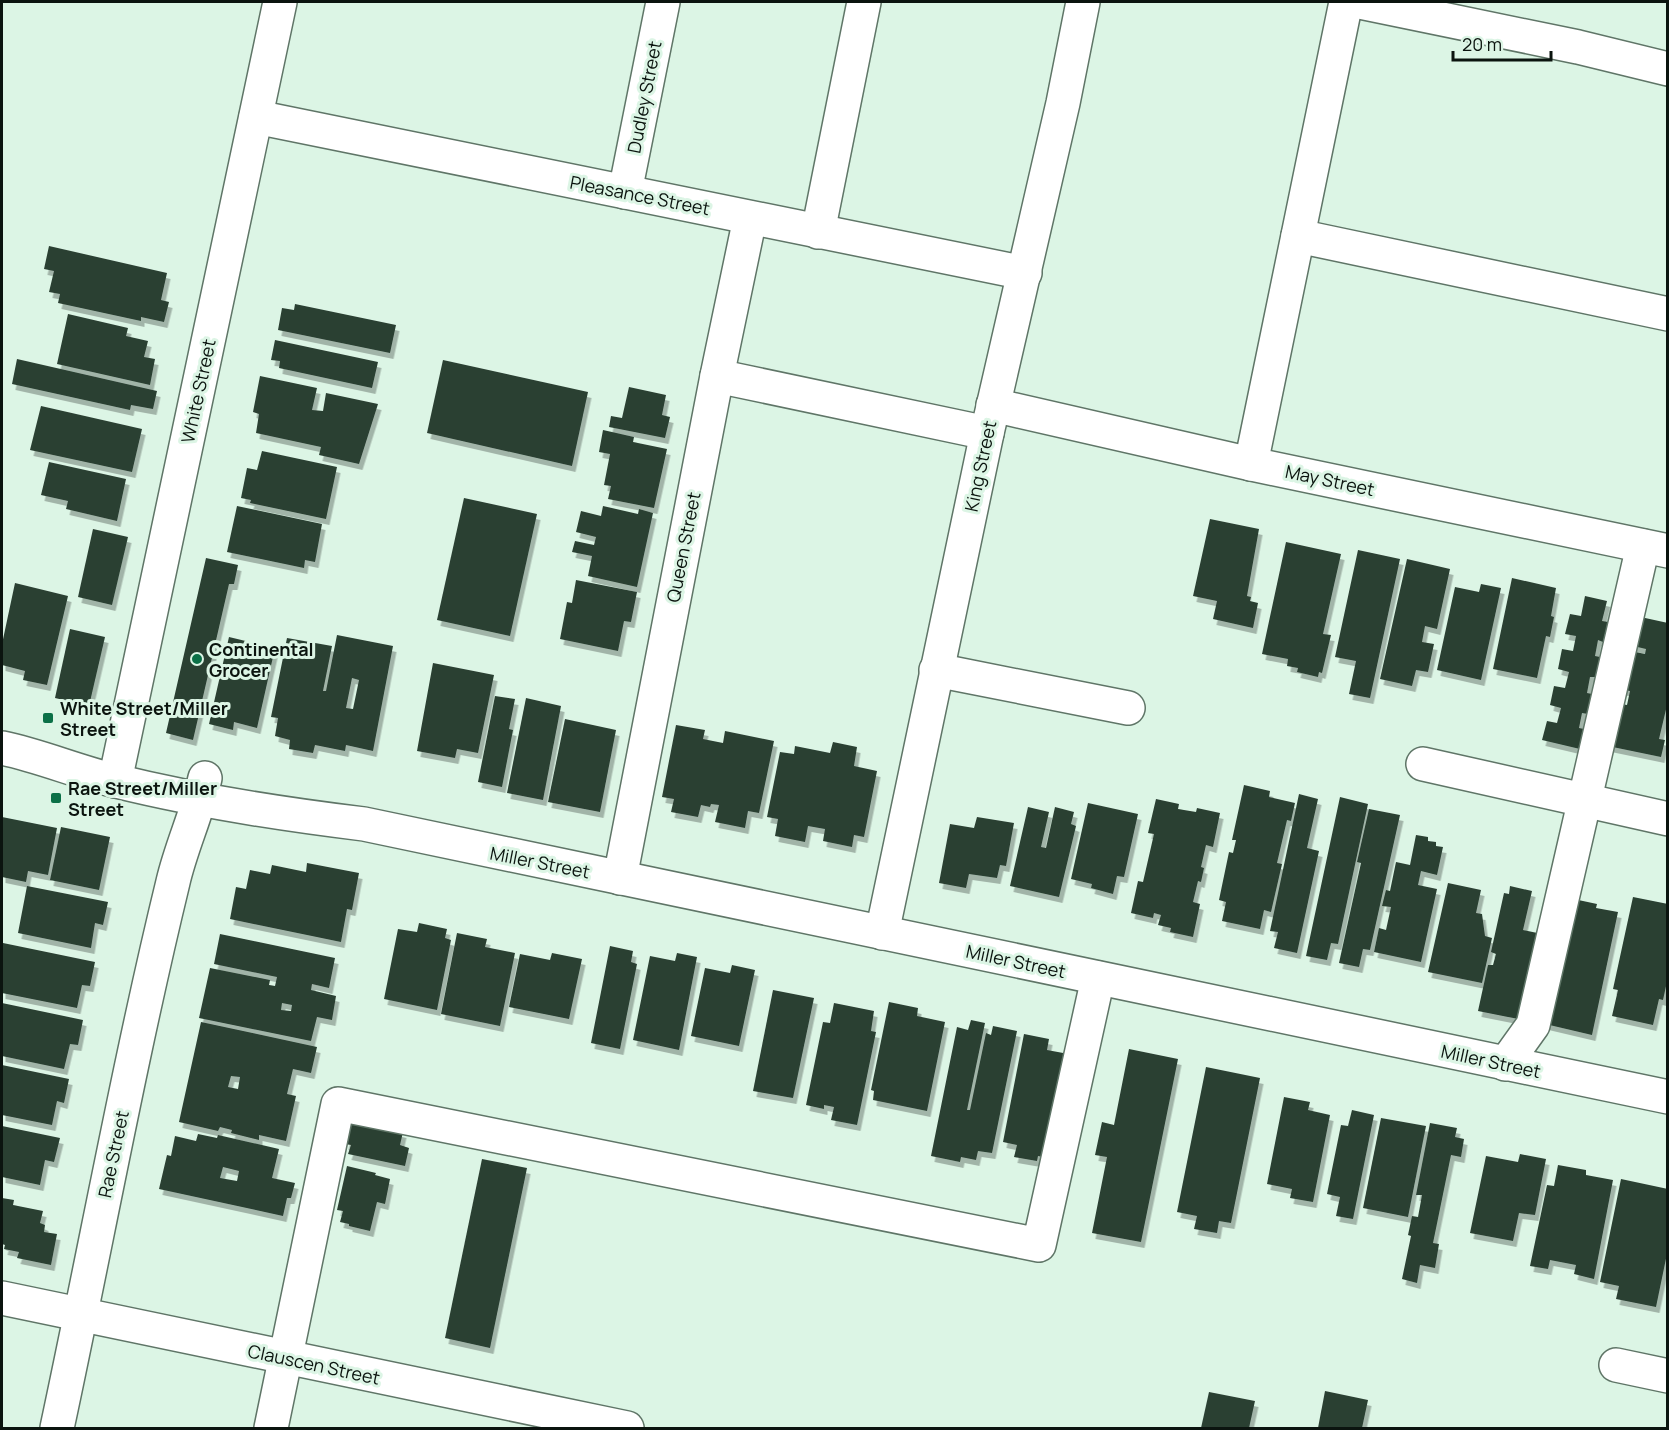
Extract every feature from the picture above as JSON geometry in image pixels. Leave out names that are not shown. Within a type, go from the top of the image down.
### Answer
[{"type":"street","name":"White Street","points":[[118,771],[280,2]]},
{"type":"street","name":"Dudley Street","points":[[626,192],[663,2]]},
{"type":"street","points":[[818,232],[864,2]]},
{"type":"street","name":"King Street","points":[[882,933],[990,419],[1063,103],[1083,2]]},
{"type":"street","points":[[1251,464],[1346,2]]},
{"type":"street","points":[[1360,2],[1578,47],[1668,69]]},
{"type":"street","name":"Pleasance Street","points":[[256,117],[1025,273]]},
{"type":"street","name":"Queen Street","points":[[620,878],[717,376],[750,218]]},
{"type":"street","points":[[1298,236],[1668,314]]},
{"type":"street","name":"May Street","points":[[717,376],[990,419],[1251,464],[1655,548]]},
{"type":"street","points":[[1505,1064],[1533,1024],[1584,801],[1655,548]]},
{"type":"street","points":[[936,670],[1128,708]]},
{"type":"street","name":"Miller Street","points":[[13,750],[191,785],[275,813],[364,824],[1668,1097]]},
{"type":"street","points":[[1423,764],[1668,819]]},
{"type":"street","name":"Rae Street","points":[[57,1428],[102,1203],[174,880],[191,785]]},
{"type":"street","points":[[271,1428],[338,1104],[1039,1245],[1098,978]]},
{"type":"street","name":"Clauscen Street","points":[[2,1298],[627,1428]]},
{"type":"street","points":[[1616,1365],[1668,1376]]},
{"type":"building","points":[[49,246],[167,273],[161,300],[169,302],[164,322],[141,317],[141,321],[58,303],[60,294],[49,292],[54,271],[44,269]]},
{"type":"building","points":[[295,304],[396,325],[390,353],[278,330],[282,308],[294,310]]},
{"type":"building","points":[[68,314],[128,328],[126,336],[148,341],[144,357],[155,359],[150,385],[57,364]]},
{"type":"building","points":[[275,340],[378,362],[372,388],[279,368],[280,361],[271,360]]},
{"type":"building","points":[[17,359],[157,391],[153,409],[131,405],[130,410],[12,384]]},
{"type":"building","points":[[443,360],[588,392],[572,466],[427,433]]},
{"type":"building","points":[[260,376],[317,388],[312,410],[323,411],[326,393],[378,404],[359,464],[319,455],[321,447],[256,433],[259,414],[253,412]]},
{"type":"building","points":[[629,387],[666,395],[662,415],[670,417],[665,438],[609,427],[611,416],[622,418]]},
{"type":"building","points":[[41,406],[142,429],[132,472],[30,450]]},
{"type":"building","points":[[603,430],[634,437],[633,442],[667,449],[654,508],[608,499],[611,486],[604,485],[610,454],[599,452]]},
{"type":"building","points":[[262,451],[337,467],[326,519],[250,503],[251,500],[241,498],[247,468],[257,470]]},
{"type":"building","points":[[49,462],[126,479],[117,521],[66,509],[68,501],[41,495]]},
{"type":"building","points":[[464,498],[537,514],[510,636],[437,620]]},
{"type":"building","points":[[237,506],[322,524],[315,562],[305,560],[304,568],[227,552]]},
{"type":"building","points":[[603,506],[638,514],[639,509],[653,513],[637,587],[588,576],[592,556],[572,552],[575,541],[594,545],[596,537],[576,532],[581,511],[601,516]]},
{"type":"building","points":[[1210,519],[1259,529],[1247,596],[1251,597],[1250,601],[1258,603],[1253,628],[1213,619],[1217,601],[1193,596]]},
{"type":"building","points":[[93,529],[128,537],[112,605],[78,597]]},
{"type":"building","points":[[1286,542],[1341,554],[1323,634],[1331,635],[1322,673],[1319,672],[1318,677],[1297,672],[1298,668],[1287,666],[1288,659],[1262,654]]},
{"type":"building","points":[[1358,550],[1400,559],[1370,698],[1349,694],[1356,661],[1335,657]]},
{"type":"building","name":"Continental Grocer","points":[[206,558],[238,565],[234,584],[229,584],[193,740],[166,733]]},
{"type":"building","points":[[1407,559],[1450,569],[1437,629],[1425,626],[1422,642],[1434,644],[1428,672],[1416,670],[1412,686],[1380,679]]},
{"type":"building","points":[[1512,578],[1556,588],[1550,637],[1546,636],[1537,678],[1493,669]]},
{"type":"building","points":[[576,580],[637,592],[631,622],[624,621],[618,651],[560,639],[567,602],[572,603]]},
{"type":"building","points":[[15,583],[68,596],[47,685],[23,680],[25,671],[2,665],[2,644]]},
{"type":"building","points":[[1481,584],[1501,588],[1481,680],[1437,670],[1455,587],[1479,592]]},
{"type":"building","points":[[1585,596],[1607,601],[1602,621],[1608,622],[1603,642],[1598,640],[1595,656],[1600,657],[1596,677],[1590,677],[1587,693],[1592,694],[1588,714],[1582,713],[1579,728],[1584,729],[1580,749],[1542,740],[1547,721],[1557,723],[1561,708],[1550,705],[1554,686],[1565,688],[1569,672],[1558,669],[1562,649],[1573,651],[1576,636],[1565,634],[1570,614],[1581,616]]},
{"type":"building","points":[[1636,616],[1668,623],[1668,701],[1659,739],[1665,740],[1661,757],[1603,745],[1613,702],[1627,705],[1630,691],[1615,688],[1631,651],[1645,654],[1646,649],[1629,645]]},
{"type":"building","points":[[70,629],[105,637],[89,706],[55,698]]},
{"type":"building","points":[[337,635],[393,646],[373,751],[346,745],[345,751],[315,745],[313,753],[289,749],[290,740],[275,736],[278,718],[271,717],[287,638],[332,646],[323,691],[326,691]],"holes":[[[352,678],[359,680],[353,709],[346,708]]]},
{"type":"building","points":[[229,637],[275,648],[257,728],[234,722],[233,730],[209,724]]},
{"type":"building","points":[[433,663],[494,675],[478,753],[457,749],[455,758],[417,751]]},
{"type":"building","points":[[495,696],[515,699],[509,729],[513,730],[502,787],[478,782]]},
{"type":"building","points":[[526,698],[561,706],[543,800],[507,793]]},
{"type":"building","points":[[565,719],[616,730],[600,812],[548,802]]},
{"type":"building","points":[[676,725],[705,730],[703,739],[723,743],[725,731],[774,741],[759,813],[748,811],[745,828],[715,822],[719,805],[711,804],[710,807],[701,805],[698,817],[671,812],[674,799],[662,797]]},
{"type":"building","points":[[833,742],[857,747],[854,766],[877,771],[864,837],[854,835],[852,847],[823,841],[825,829],[808,826],[805,842],[775,836],[778,819],[767,817],[780,752],[794,754],[795,746],[830,753]]},
{"type":"building","points":[[1244,785],[1270,791],[1269,797],[1295,803],[1291,821],[1287,820],[1277,863],[1282,864],[1271,912],[1264,910],[1260,929],[1222,921],[1226,902],[1219,900],[1229,852],[1233,853],[1236,840],[1232,840]]},
{"type":"building","points":[[1299,794],[1318,799],[1307,848],[1319,851],[1297,953],[1274,948],[1278,932],[1270,931]]},
{"type":"building","points":[[1340,797],[1368,804],[1338,944],[1331,943],[1327,960],[1306,956]]},
{"type":"building","points":[[1156,799],[1179,804],[1178,809],[1196,812],[1197,808],[1220,813],[1213,847],[1206,845],[1201,867],[1204,868],[1201,882],[1198,881],[1193,902],[1200,904],[1193,937],[1170,932],[1171,928],[1158,925],[1161,915],[1154,913],[1153,918],[1131,913],[1138,881],[1143,882],[1154,834],[1148,833]]},
{"type":"building","points":[[1088,803],[1138,814],[1124,877],[1117,876],[1113,894],[1091,888],[1092,884],[1071,879]]},
{"type":"building","points":[[1028,807],[1049,812],[1041,847],[1046,848],[1055,807],[1074,812],[1071,824],[1076,826],[1059,897],[1010,886]]},
{"type":"building","points":[[1369,809],[1400,815],[1370,950],[1363,949],[1359,967],[1339,963],[1361,863],[1357,862]]},
{"type":"building","points":[[2,817],[57,828],[48,875],[28,871],[26,882],[2,877]]},
{"type":"building","points":[[977,817],[1014,823],[1006,866],[1000,865],[997,878],[969,874],[966,888],[939,883],[950,824],[974,828]]},
{"type":"building","points":[[61,827],[110,837],[99,890],[50,880]]},
{"type":"building","points":[[1416,835],[1428,837],[1428,841],[1436,842],[1436,846],[1443,847],[1437,875],[1421,871],[1418,885],[1437,889],[1421,962],[1374,952],[1379,928],[1386,930],[1391,907],[1382,906],[1386,890],[1390,891],[1396,862],[1410,865]]},
{"type":"building","points":[[307,863],[359,873],[352,910],[347,909],[341,942],[230,919],[236,887],[246,889],[250,870],[270,874],[272,865],[306,872]]},
{"type":"building","points":[[1448,883],[1481,890],[1476,913],[1482,914],[1485,936],[1492,938],[1482,983],[1428,972]]},
{"type":"building","points":[[27,886],[108,902],[103,925],[95,923],[91,948],[18,933]]},
{"type":"building","points":[[1510,886],[1532,891],[1523,930],[1547,935],[1528,1021],[1478,1011],[1488,965],[1493,965],[1496,954],[1491,952],[1504,893],[1509,894]]},
{"type":"building","points":[[1633,897],[1668,904],[1668,977],[1663,1000],[1659,999],[1653,1025],[1612,1016],[1618,990],[1613,989]]},
{"type":"building","points":[[1569,898],[1597,904],[1596,908],[1618,912],[1592,1035],[1541,1023]]},
{"type":"building","points":[[419,923],[447,929],[445,938],[451,940],[437,1010],[384,999],[398,929],[417,932]]},
{"type":"building","points":[[457,933],[487,939],[485,947],[515,953],[500,1026],[441,1014]]},
{"type":"building","points":[[220,934],[335,958],[329,988],[312,984],[311,990],[336,996],[332,1020],[317,1017],[311,1041],[199,1018],[210,968],[270,980],[269,985],[275,986],[277,977],[214,964]],"holes":[[[282,1003],[292,1005],[291,1011],[281,1010]]]},
{"type":"building","points":[[3,943],[95,962],[90,986],[82,985],[77,1008],[2,993]]},
{"type":"building","points":[[610,946],[633,951],[631,962],[637,964],[620,1049],[591,1043]]},
{"type":"building","points":[[552,953],[582,959],[569,1019],[509,1007],[520,954],[550,960]]},
{"type":"building","points":[[677,953],[697,957],[679,1050],[633,1040],[650,956],[675,961]]},
{"type":"building","points":[[732,965],[755,970],[739,1046],[691,1036],[705,968],[730,973]]},
{"type":"building","points":[[773,990],[814,998],[793,1098],[753,1091]]},
{"type":"building","points":[[889,1002],[918,1008],[917,1016],[945,1022],[927,1111],[873,1100],[874,1091],[871,1090]]},
{"type":"building","points":[[2,1003],[83,1020],[78,1045],[70,1044],[64,1069],[2,1056]]},
{"type":"building","points":[[834,1003],[874,1011],[871,1031],[876,1032],[857,1125],[831,1120],[834,1107],[824,1105],[824,1109],[806,1105],[823,1022],[830,1023]]},
{"type":"building","points":[[971,1020],[985,1023],[967,1110],[970,1110],[986,1033],[991,1035],[993,1026],[1017,1031],[992,1153],[978,1151],[976,1160],[961,1157],[960,1162],[931,1156],[957,1027],[968,1030]]},
{"type":"building","points":[[201,1022],[317,1047],[311,1073],[293,1069],[287,1094],[296,1096],[286,1141],[259,1135],[259,1140],[231,1133],[232,1130],[220,1127],[218,1131],[179,1122]],"holes":[[[231,1076],[240,1077],[238,1089],[228,1087]]]},
{"type":"building","points":[[1024,1034],[1049,1039],[1047,1050],[1074,1055],[1053,1159],[1038,1156],[1037,1161],[1014,1157],[1017,1145],[1003,1142]]},
{"type":"building","points":[[1129,1049],[1178,1059],[1141,1242],[1092,1233],[1107,1157],[1095,1155],[1102,1122],[1114,1125]]},
{"type":"building","points":[[2,1065],[69,1079],[64,1103],[57,1101],[52,1125],[2,1115]]},
{"type":"building","points":[[1206,1067],[1260,1078],[1231,1223],[1219,1221],[1217,1233],[1194,1229],[1197,1216],[1177,1212]]},
{"type":"building","points":[[1284,1097],[1310,1102],[1308,1110],[1330,1115],[1313,1202],[1290,1198],[1292,1189],[1267,1184]]},
{"type":"building","points":[[1352,1110],[1374,1115],[1353,1219],[1336,1216],[1340,1197],[1327,1194],[1341,1125],[1348,1126]]},
{"type":"building","points":[[1381,1118],[1426,1126],[1408,1217],[1363,1208]]},
{"type":"building","points":[[351,1120],[403,1132],[400,1145],[409,1148],[405,1166],[348,1154],[351,1145],[345,1144]]},
{"type":"building","points":[[1430,1123],[1457,1128],[1455,1137],[1464,1139],[1461,1157],[1451,1155],[1433,1243],[1439,1244],[1435,1268],[1420,1265],[1417,1283],[1402,1279],[1411,1236],[1408,1235],[1412,1216],[1418,1217],[1422,1195],[1416,1195]]},
{"type":"building","points":[[2,1126],[60,1138],[54,1162],[45,1160],[40,1185],[2,1177]]},
{"type":"building","points":[[198,1134],[217,1138],[218,1135],[279,1149],[272,1178],[295,1183],[291,1198],[287,1198],[283,1216],[159,1189],[167,1155],[171,1156],[175,1136],[196,1141]],"holes":[[[223,1167],[239,1171],[237,1181],[220,1178]]]},
{"type":"building","points":[[1520,1154],[1546,1159],[1535,1215],[1519,1213],[1513,1241],[1470,1233],[1486,1156],[1518,1162]]},
{"type":"building","points":[[482,1159],[527,1168],[490,1348],[445,1338]]},
{"type":"building","points":[[1558,1165],[1586,1170],[1586,1175],[1613,1180],[1594,1279],[1574,1274],[1576,1265],[1550,1260],[1548,1269],[1530,1266],[1547,1185],[1554,1186]]},
{"type":"building","points":[[347,1166],[390,1179],[385,1204],[377,1202],[370,1231],[340,1222],[343,1211],[337,1210]]},
{"type":"building","points":[[1621,1179],[1668,1189],[1668,1249],[1656,1307],[1616,1299],[1619,1286],[1600,1282]]},
{"type":"building","points":[[2,1198],[14,1200],[13,1205],[43,1211],[40,1223],[45,1225],[44,1232],[57,1234],[51,1265],[17,1258],[19,1252],[4,1249],[5,1245],[2,1244]]},
{"type":"building","points":[[1325,1391],[1368,1400],[1362,1428],[1318,1428]]},
{"type":"building","points":[[1209,1392],[1255,1401],[1249,1428],[1201,1428]]},
{"type":"place","name":"Continental Grocer","points":[[197,659]]},
{"type":"place","name":"White Street/Miller Street","points":[[48,718]]},
{"type":"place","name":"Rae Street/Miller Street","points":[[56,798]]}]
